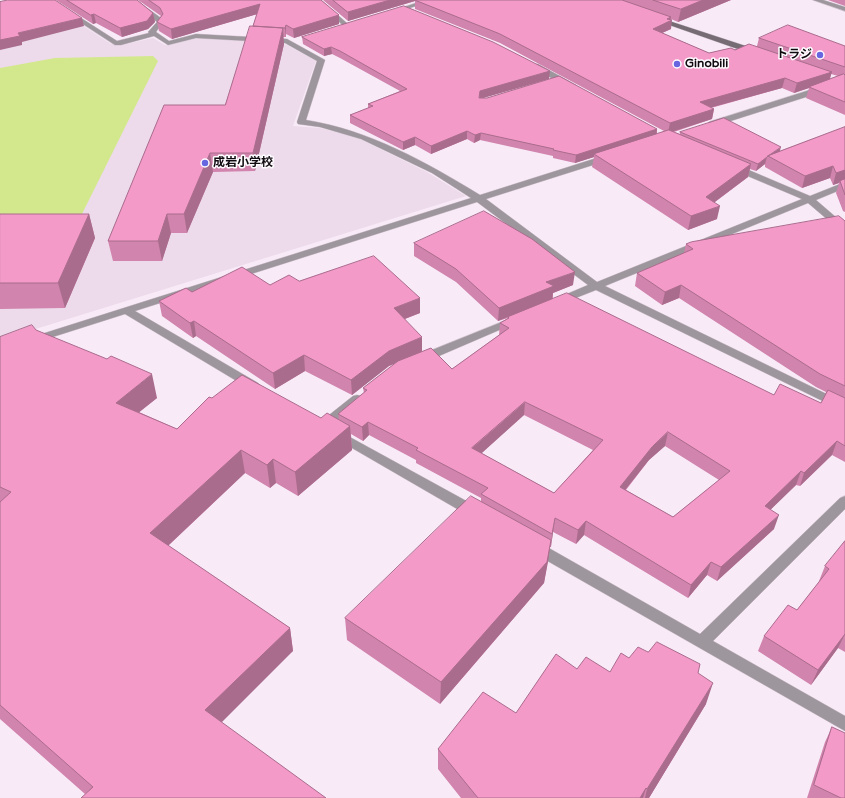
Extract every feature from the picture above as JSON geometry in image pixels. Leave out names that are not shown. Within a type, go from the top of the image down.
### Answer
[{"type":"street","points":[[49,0],[115,43],[121,43],[154,34],[168,43],[196,36],[295,42],[321,60],[301,122],[364,136],[435,171],[478,198],[596,286],[845,408]]},
{"type":"street","points":[[132,0],[159,19],[160,22],[152,32],[154,34]]},
{"type":"street","points":[[317,0],[347,26]]},
{"type":"street","points":[[383,15],[432,0]]},
{"type":"street","points":[[816,0],[845,9]]},
{"type":"street","points":[[404,8],[419,14]]},
{"type":"street","points":[[646,15],[763,55]]},
{"type":"street","points":[[528,63],[581,90]]},
{"type":"street","points":[[546,83],[560,79]]},
{"type":"street","points":[[706,126],[832,85]]},
{"type":"street","points":[[22,344],[618,154]]},
{"type":"street","points":[[729,165],[809,200],[845,230]]},
{"type":"street","points":[[552,305],[845,184]]},
{"type":"street","points":[[125,310],[268,394]]},
{"type":"street","points":[[408,364],[522,317]]},
{"type":"street","points":[[323,426],[365,393]]},
{"type":"street","points":[[309,418],[488,520]]},
{"type":"street","points":[[702,642],[845,501]]},
{"type":"street","points":[[523,540],[844,721]]},
{"type":"shaded area","name":"成岩小学校","points":[[45,1],[111,44],[122,45],[153,38],[165,45],[199,38],[275,42],[287,45],[316,61],[293,126],[320,128],[358,138],[427,172],[466,196],[0,340],[0,11]]},
{"type":"green space","points":[[153,56],[158,61],[80,218],[0,229],[0,68],[55,58]]},
{"type":"building","points":[[8,0],[55,0],[82,18],[18,33],[20,36],[0,40],[0,2]]},
{"type":"building","points":[[67,0],[137,0],[153,13],[147,21],[120,28],[94,14],[91,15]]},
{"type":"building","points":[[149,0],[321,0],[339,15],[293,29],[286,25],[285,28],[253,26],[260,4],[171,29],[157,22],[163,14],[160,8]]},
{"type":"building","points":[[333,0],[390,0],[348,12]]},
{"type":"building","points":[[415,0],[622,0],[671,17],[667,19],[672,20],[653,29],[709,53],[731,48],[735,50],[749,44],[832,72],[797,83],[785,78],[700,102],[714,109],[670,123],[500,34]]},
{"type":"building","points":[[653,0],[703,0],[681,9]]},
{"type":"building","points":[[404,6],[493,42],[550,71],[480,91],[479,98],[487,98],[559,76],[657,129],[576,155],[481,133],[475,135],[467,131],[431,146],[415,137],[403,142],[350,115],[373,106],[368,104],[407,89],[340,51],[331,47],[324,49],[302,37]]},
{"type":"building","points":[[788,25],[845,46],[845,67],[759,38]]},
{"type":"building","points":[[250,26],[283,28],[253,153],[210,153],[184,214],[167,214],[158,241],[108,241],[164,105],[225,105]]},
{"type":"building","points":[[844,74],[845,102],[809,87]]},
{"type":"building","points":[[724,118],[781,147],[758,164],[680,132]]},
{"type":"building","points":[[845,127],[845,170],[836,173],[833,166],[805,176],[768,156]]},
{"type":"building","points":[[669,130],[751,164],[706,197],[720,206],[691,216],[594,154]]},
{"type":"building","points":[[845,179],[845,195],[840,181]]},
{"type":"building","points":[[484,211],[532,239],[575,272],[546,282],[554,286],[499,308],[456,269],[414,243]]},
{"type":"building","points":[[0,214],[89,214],[58,283],[0,283]]},
{"type":"building","points":[[839,216],[845,221],[845,386],[820,374],[681,285],[665,292],[637,273],[693,249],[686,244],[691,242]]},
{"type":"building","points":[[374,256],[420,298],[394,308],[422,337],[389,351],[351,380],[304,355],[273,373],[194,321],[190,323],[159,301],[186,288],[192,292],[242,267],[270,285],[289,275],[299,281]]},
{"type":"building","points":[[567,293],[774,395],[780,384],[821,403],[828,390],[845,398],[845,446],[837,441],[804,473],[801,471],[765,506],[779,515],[721,567],[711,562],[691,585],[586,521],[578,530],[555,518],[552,534],[481,494],[488,488],[416,450],[418,448],[368,422],[362,427],[338,414],[367,390],[363,388],[398,361],[431,348],[452,369],[509,328],[500,323],[509,318],[508,317]],"holes":[[[525,402],[603,440],[554,493],[472,448]],[[668,432],[730,471],[673,517],[620,487],[652,447]]]},
{"type":"building","points":[[32,325],[36,330],[107,359],[111,356],[152,374],[116,403],[177,429],[209,397],[212,398],[242,375],[321,418],[327,413],[350,426],[295,472],[273,459],[267,465],[241,450],[150,533],[290,628],[205,710],[326,798],[81,798],[93,787],[0,705],[0,502],[11,492],[0,487],[0,337]]},
{"type":"building","points":[[471,496],[551,540],[547,562],[441,682],[345,618]]},
{"type":"building","points":[[845,541],[845,634],[818,670],[764,636],[788,605],[797,610],[829,569],[825,566]]},
{"type":"building","points":[[657,642],[700,664],[698,673],[713,683],[640,798],[478,798],[438,749],[483,692],[516,713],[556,654],[577,669],[586,657],[610,672],[621,653],[629,658],[638,647],[648,652]]},
{"type":"building","points":[[832,727],[845,733],[845,798],[841,798],[814,785]]},
{"type":"place","name":"トラジ","points":[[820,55]]},
{"type":"place","name":"Ginobili","points":[[677,64]]},
{"type":"place","name":"成岩小学校","points":[[205,163]]}]
